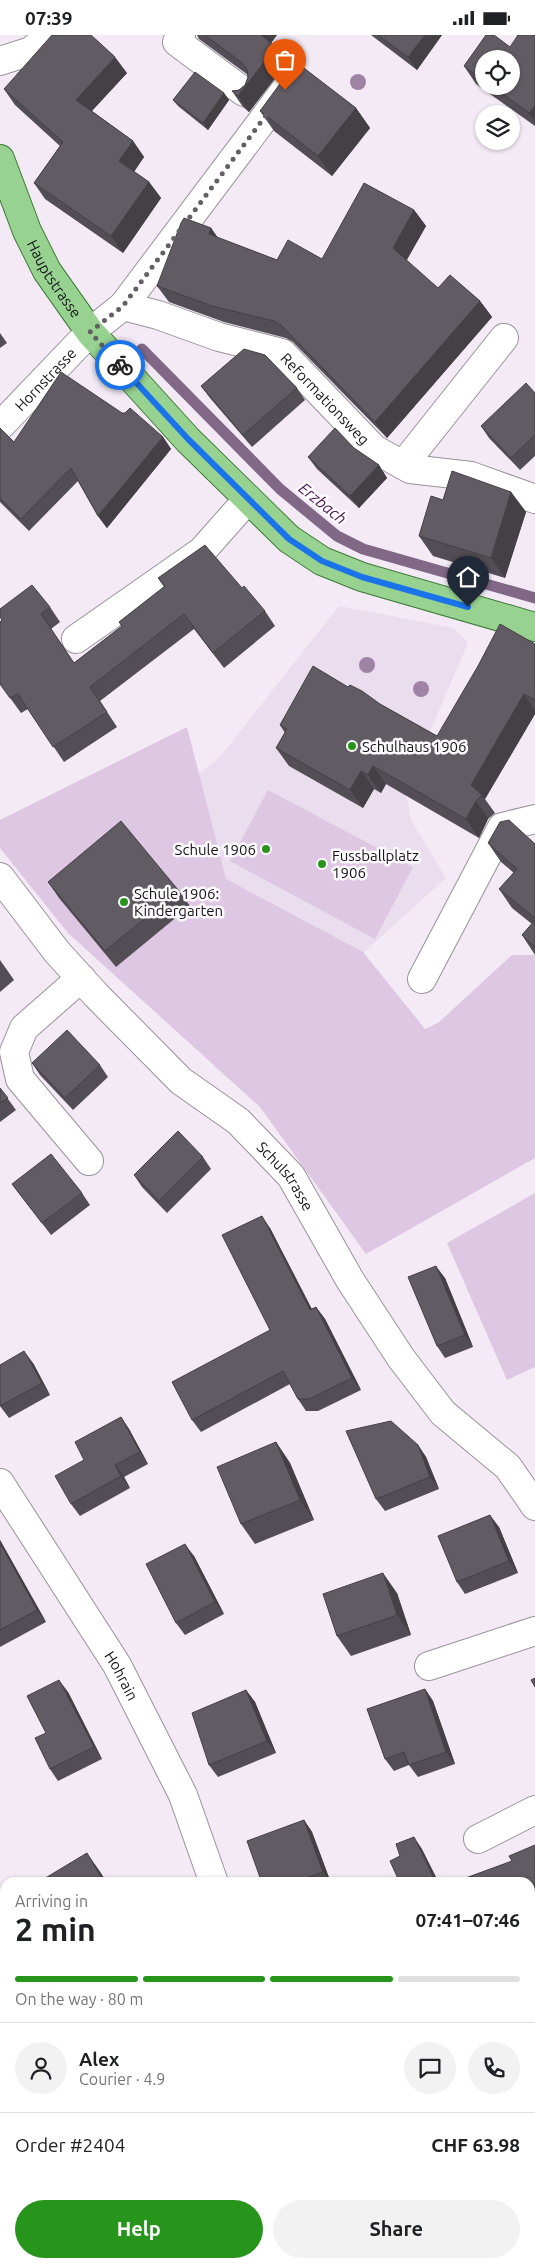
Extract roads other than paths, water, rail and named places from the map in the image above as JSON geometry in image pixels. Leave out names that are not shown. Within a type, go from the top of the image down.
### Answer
[{"type":"main road","name":"Hauptstrasse","points":[[0,159],[27,231],[47,271],[90,332],[188,439],[289,539],[322,561],[362,577],[535,627]]},
{"type":"street","points":[[0,61],[31,51],[49,35]]},
{"type":"street","points":[[181,35],[177,42],[244,92]]},
{"type":"street","points":[[90,332],[123,306],[296,76]]},
{"type":"street","name":"Reformationsweg","points":[[123,306],[158,315],[219,337],[282,353],[374,449],[410,469],[471,476],[535,499]]},
{"type":"street","name":"Hornstrasse","points":[[0,426],[90,332]]},
{"type":"street","points":[[403,465],[504,338]]},
{"type":"street","points":[[76,639],[202,551],[248,499]]},
{"type":"street","points":[[422,979],[502,827],[535,819]]},
{"type":"street","name":"Schulstrasse","points":[[0,877],[57,952],[181,1081],[238,1121],[291,1176],[350,1280],[401,1358],[443,1413],[508,1467],[535,1506]]},
{"type":"street","points":[[81,978],[24,1028],[14,1052],[20,1079],[89,1161]]},
{"type":"street","name":"Hohrain","points":[[0,1483],[117,1665],[183,1795],[212,1877]]},
{"type":"street","points":[[429,1667],[535,1631]]},
{"type":"street","points":[[478,1839],[535,1810]]},
{"type":"waterway","name":"Erzbach","points":[[142,349],[280,489],[337,536],[363,549],[535,598]]},
{"type":"place","name":"Schulhaus 1906","points":[[352,746]]},
{"type":"place","name":"Schule 1906","points":[[266,849]]},
{"type":"place","name":"Fussballplatz 1906","points":[[322,864]]},
{"type":"place","name":"Schule 1906: Kindergarten","points":[[124,902]]}]
